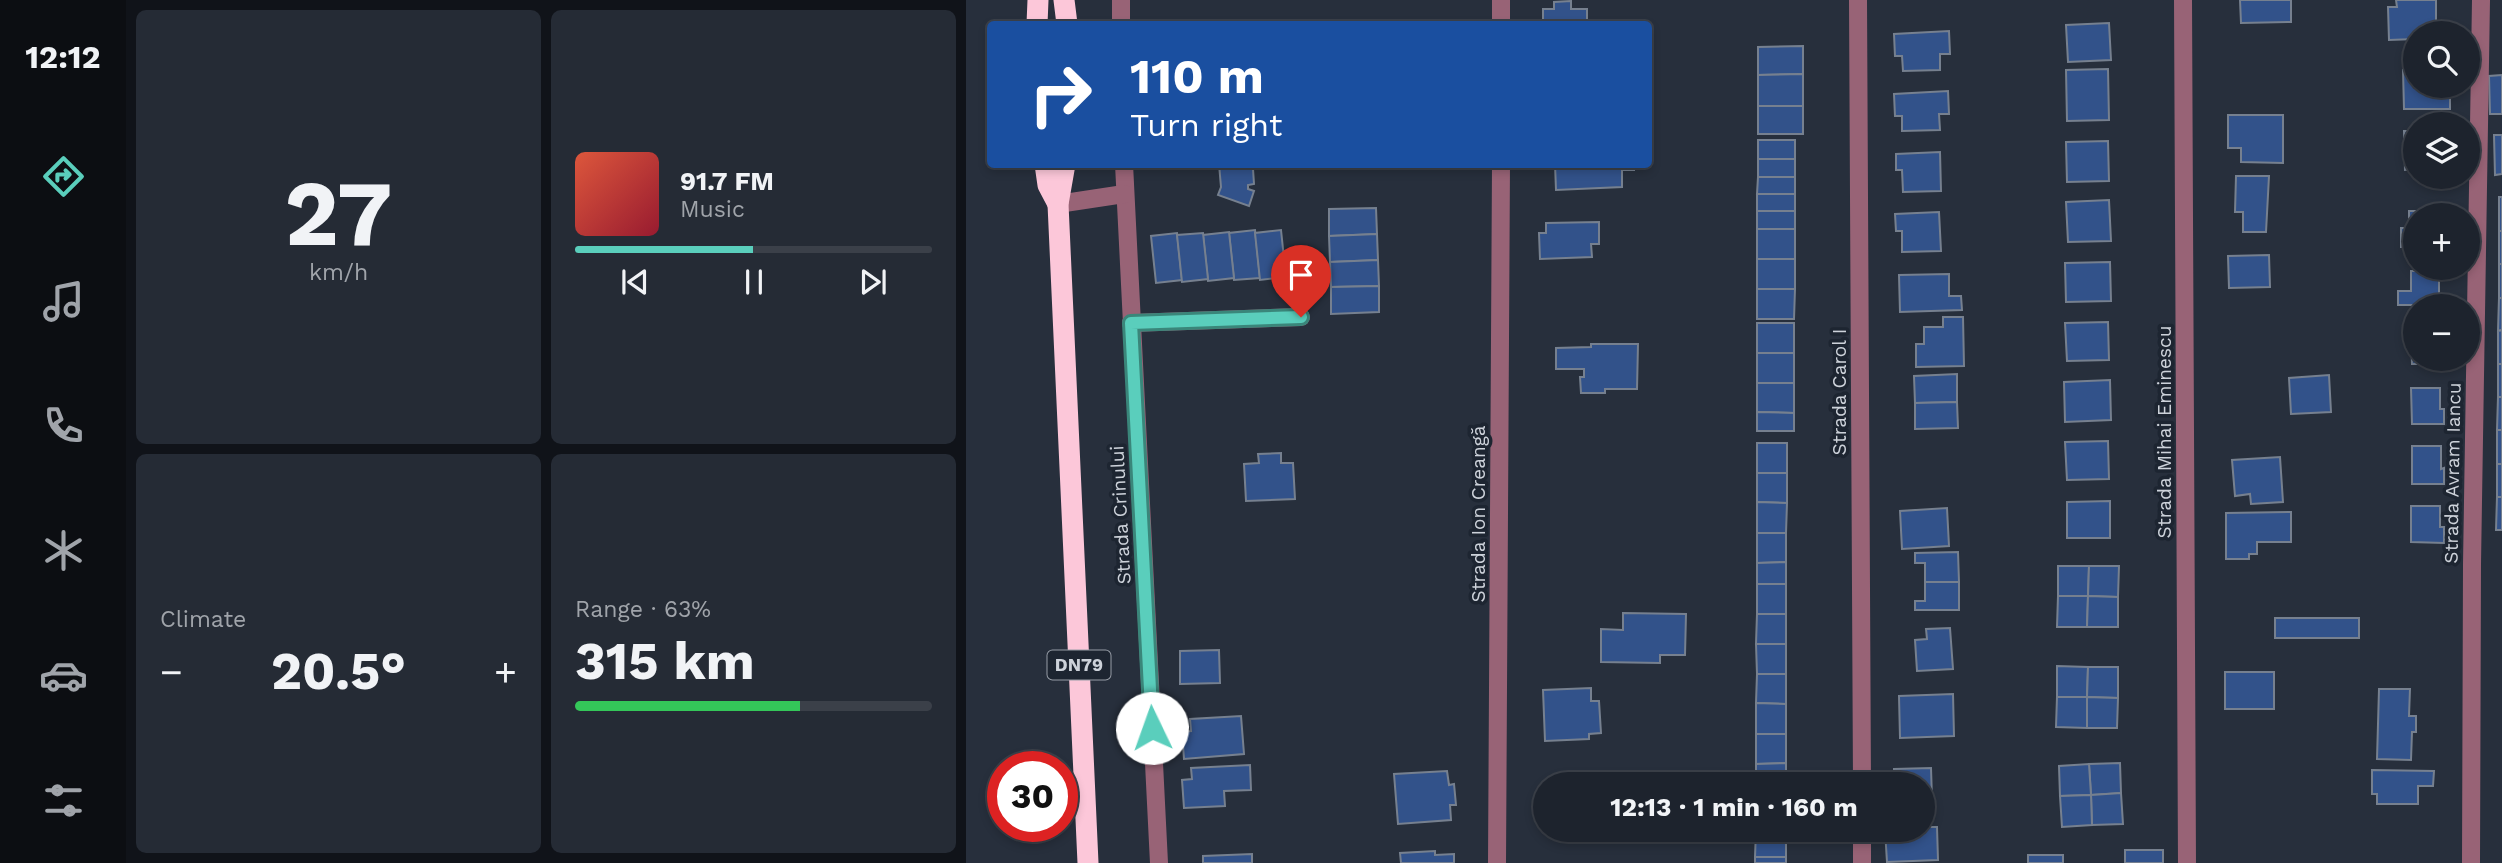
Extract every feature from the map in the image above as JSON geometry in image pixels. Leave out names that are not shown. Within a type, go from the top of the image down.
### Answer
[{"type":"highway","points":[[1037,21],[1038,0]]},
{"type":"highway","points":[[1064,0],[1067,21]]},
{"type":"highway","name":"DN79","points":[[1046,168],[1048,185],[1058,204]]},
{"type":"highway","name":"DN79","points":[[1064,168],[1058,204],[1088,863]]},
{"type":"street","points":[[1121,0],[1121,21]]},
{"type":"street","points":[[1501,0],[1501,21]]},
{"type":"street","name":"Strada Carol I","points":[[1857,0],[1862,772]]},
{"type":"street","name":"Strada Mihai Eminescu","points":[[2183,0],[2186,863]]},
{"type":"street","name":"Strada Avram Iancu","points":[[2471,863],[2472,564],[2481,0]]},
{"type":"street","name":"Strada Crinului","points":[[1124,168],[1159,863]]},
{"type":"street","name":"Strada Ion Creangă","points":[[1497,863],[1500,168]]},
{"type":"street","points":[[1058,204],[1124,194]]},
{"type":"street","points":[[1131,323],[1301,317]]},
{"type":"street","points":[[1862,842],[1862,863]]},
{"type":"building","points":[[2240,0],[2291,0],[2291,22],[2241,23]]},
{"type":"building","points":[[2396,0],[2436,0],[2436,21],[2403,21],[2403,39],[2389,40],[2388,7],[2397,7]]},
{"type":"building","points":[[1571,1],[1571,9],[1587,9],[1587,21],[1543,21],[1543,9],[1554,9],[1554,2]]},
{"type":"building","points":[[2109,23],[2111,60],[2068,62],[2066,25]]},
{"type":"building","points":[[1949,31],[1950,54],[1940,54],[1940,70],[1903,71],[1902,56],[1895,56],[1894,34]]},
{"type":"building","points":[[1803,46],[1803,74],[1758,75],[1758,47]]},
{"type":"building","points":[[2108,69],[2109,120],[2067,121],[2066,70]]},
{"type":"building","points":[[1803,74],[1803,106],[1758,106],[1758,75]]},
{"type":"building","points":[[2502,75],[2502,114],[2490,114],[2489,76]]},
{"type":"building","points":[[1948,91],[1949,114],[1939,114],[1940,130],[1902,131],[1902,116],[1895,116],[1894,94]]},
{"type":"building","points":[[2404,98],[2450,98],[2450,109],[2404,109]]},
{"type":"building","points":[[1758,106],[1803,106],[1803,134],[1758,134]]},
{"type":"building","points":[[2228,115],[2283,115],[2283,163],[2241,162],[2241,148],[2228,148]]},
{"type":"building","points":[[2494,135],[2502,135],[2502,174],[2495,175]]},
{"type":"building","points":[[1758,140],[1795,140],[1795,159],[1758,159]]},
{"type":"building","points":[[2108,141],[2109,181],[2067,182],[2066,142]]},
{"type":"building","points":[[1940,152],[1941,191],[1903,192],[1902,170],[1896,170],[1896,154]]},
{"type":"building","points":[[1758,159],[1795,159],[1795,177],[1758,177]]},
{"type":"building","points":[[1219,168],[1253,169],[1254,184],[1248,185],[1248,189],[1254,191],[1249,206],[1218,195],[1221,187]]},
{"type":"building","points":[[1555,168],[1634,168],[1622,170],[1622,187],[1556,190]]},
{"type":"building","points":[[2236,176],[2269,176],[2266,232],[2243,232],[2243,212],[2235,212]]},
{"type":"building","points":[[1758,177],[1795,177],[1795,194],[1757,194]]},
{"type":"building","points":[[1757,194],[1795,194],[1795,211],[1757,211]]},
{"type":"building","points":[[2499,197],[2502,197],[2502,231],[2499,231]]},
{"type":"building","points":[[2109,200],[2111,241],[2068,242],[2066,202]]},
{"type":"building","points":[[1376,208],[1377,234],[1329,236],[1329,209]]},
{"type":"building","points":[[1757,211],[1795,211],[1795,229],[1757,229]]},
{"type":"building","points":[[1939,212],[1941,251],[1902,252],[1902,231],[1896,231],[1895,214]]},
{"type":"building","points":[[1599,222],[1599,244],[1591,244],[1592,257],[1540,259],[1539,233],[1546,233],[1546,223]]},
{"type":"building","points":[[2403,228],[2403,247],[2401,247]]},
{"type":"building","points":[[1757,229],[1795,229],[1795,259],[1757,259]]},
{"type":"building","points":[[1255,230],[1260,278],[1234,280],[1229,233]]},
{"type":"building","points":[[1281,230],[1286,277],[1260,280],[1255,233]]},
{"type":"building","points":[[2499,231],[2502,231],[2502,264],[2499,264]]},
{"type":"building","points":[[1229,232],[1234,278],[1208,281],[1203,235]]},
{"type":"building","points":[[1177,233],[1182,280],[1156,283],[1151,236]]},
{"type":"building","points":[[1203,233],[1208,279],[1182,282],[1177,235]]},
{"type":"building","points":[[1377,234],[1378,260],[1330,262],[1329,236]]},
{"type":"building","points":[[2269,255],[2270,287],[2229,288],[2228,256]]},
{"type":"building","points":[[1757,259],[1795,259],[1795,289],[1757,289]]},
{"type":"building","points":[[1378,260],[1379,286],[1331,287],[1330,262]]},
{"type":"building","points":[[2110,262],[2111,301],[2066,302],[2065,263]]},
{"type":"building","points":[[2499,264],[2502,264],[2502,298],[2499,298]]},
{"type":"building","points":[[1949,274],[1949,296],[1961,296],[1962,310],[1900,312],[1899,275]]},
{"type":"building","points":[[2411,280],[2439,280],[2439,294],[2403,294],[2403,305],[2398,305],[2398,291],[2411,291]]},
{"type":"building","points":[[1379,286],[1379,312],[1331,314],[1331,287]]},
{"type":"building","points":[[1757,289],[1795,289],[1794,319],[1757,319]]},
{"type":"building","points":[[2499,298],[2502,298],[2502,330],[2498,331]]},
{"type":"building","points":[[1943,317],[1963,317],[1964,366],[1916,367],[1916,344],[1924,344],[1924,327],[1943,327]]},
{"type":"building","points":[[2108,322],[2109,360],[2067,361],[2065,323]]},
{"type":"building","points":[[1757,323],[1794,323],[1794,353],[1757,353]]},
{"type":"building","points":[[2502,330],[2502,364],[2498,364],[2498,331]]},
{"type":"building","points":[[1591,344],[1638,344],[1637,389],[1605,389],[1605,393],[1581,393],[1580,377],[1584,377],[1584,369],[1556,369],[1556,348],[1591,347]]},
{"type":"building","points":[[1757,353],[1794,353],[1794,383],[1757,383]]},
{"type":"building","points":[[2498,364],[2502,364],[2502,397],[2498,397]]},
{"type":"building","points":[[1957,374],[1957,402],[1915,403],[1914,376]]},
{"type":"building","points":[[2329,375],[2331,412],[2291,414],[2289,378]]},
{"type":"building","points":[[2110,380],[2111,420],[2065,422],[2064,382]]},
{"type":"building","points":[[1757,383],[1794,383],[1794,413],[1757,412]]},
{"type":"building","points":[[2411,388],[2440,388],[2440,409],[2444,409],[2444,424],[2412,424]]},
{"type":"building","points":[[2498,397],[2502,397],[2502,430],[2497,430]]},
{"type":"building","points":[[1957,402],[1958,428],[1915,429],[1915,403]]},
{"type":"building","points":[[1757,412],[1794,413],[1794,431],[1757,431]]},
{"type":"building","points":[[2497,430],[2502,430],[2502,464],[2497,464]]},
{"type":"building","points":[[2108,441],[2109,479],[2067,480],[2065,442]]},
{"type":"building","points":[[1757,443],[1787,443],[1787,473],[1757,473]]},
{"type":"building","points":[[2412,446],[2441,446],[2444,484],[2412,484]]},
{"type":"building","points":[[1281,453],[1281,463],[1293,463],[1295,499],[1246,501],[1244,464],[1259,463],[1258,454]]},
{"type":"building","points":[[2280,457],[2283,502],[2251,504],[2250,494],[2235,496],[2232,460]]},
{"type":"building","points":[[2497,464],[2502,464],[2502,497],[2497,497]]},
{"type":"building","points":[[1757,473],[1787,473],[1787,503],[1757,502]]},
{"type":"building","points":[[2497,497],[2502,497],[2502,530],[2496,530]]},
{"type":"building","points":[[2110,501],[2110,538],[2067,538],[2067,502]]},
{"type":"building","points":[[1757,502],[1787,503],[1786,533],[1757,533]]},
{"type":"building","points":[[2411,506],[2440,506],[2440,527],[2444,527],[2444,543],[2411,542]]},
{"type":"building","points":[[1947,508],[1949,546],[1902,549],[1900,511]]},
{"type":"building","points":[[2291,512],[2291,542],[2257,542],[2257,554],[2249,554],[2249,559],[2226,559],[2226,513]]},
{"type":"building","points":[[1757,533],[1786,533],[1786,562],[1757,563]]},
{"type":"building","points":[[1958,552],[1959,582],[1925,582],[1925,563],[1915,563],[1915,553]]},
{"type":"building","points":[[1786,562],[1786,584],[1757,584],[1757,563]]},
{"type":"building","points":[[2058,566],[2089,566],[2088,596],[2058,596]]},
{"type":"building","points":[[2089,566],[2119,566],[2118,597],[2088,596]]},
{"type":"building","points":[[1925,582],[1959,582],[1959,610],[1915,610],[1915,601],[1925,601]]},
{"type":"building","points":[[1757,584],[1786,584],[1786,614],[1757,614]]},
{"type":"building","points":[[2058,596],[2088,596],[2087,627],[2057,627]]},
{"type":"building","points":[[2088,596],[2118,597],[2118,627],[2087,627]]},
{"type":"building","points":[[1623,613],[1686,614],[1685,655],[1660,655],[1660,663],[1601,662],[1601,629],[1623,630]]},
{"type":"building","points":[[1757,614],[1786,614],[1786,644],[1756,644]]},
{"type":"building","points":[[2275,618],[2359,618],[2359,638],[2275,638]]},
{"type":"building","points":[[1950,628],[1953,669],[1917,671],[1915,640],[1927,639],[1926,629]]},
{"type":"building","points":[[1756,644],[1786,644],[1786,674],[1757,674]]},
{"type":"building","points":[[1219,650],[1220,683],[1180,684],[1180,651]]},
{"type":"building","points":[[2057,666],[2088,667],[2087,697],[2057,697]]},
{"type":"building","points":[[2088,667],[2118,667],[2118,698],[2087,697]]},
{"type":"building","points":[[2225,672],[2274,672],[2274,709],[2225,709]]},
{"type":"building","points":[[1757,674],[1786,674],[1786,704],[1756,703]]},
{"type":"building","points":[[1591,688],[1591,701],[1599,701],[1601,733],[1589,734],[1589,739],[1545,741],[1543,690]]},
{"type":"building","points":[[2379,689],[2410,689],[2409,716],[2416,716],[2416,732],[2412,732],[2411,760],[2377,759]]},
{"type":"building","points":[[1953,694],[1954,736],[1900,738],[1899,696]]},
{"type":"building","points":[[2057,697],[2087,697],[2087,728],[2056,727]]},
{"type":"building","points":[[2087,697],[2118,698],[2117,728],[2087,728]]},
{"type":"building","points":[[1756,703],[1786,704],[1786,734],[1756,734]]},
{"type":"building","points":[[1241,716],[1244,754],[1184,759],[1182,732],[1191,731],[1190,719]]},
{"type":"building","points":[[1756,734],[1786,734],[1786,763],[1756,764]]},
{"type":"building","points":[[1786,763],[1786,772],[1756,772],[1756,764]]},
{"type":"building","points":[[2120,763],[2121,793],[2091,795],[2089,764]]},
{"type":"building","points":[[2089,764],[2091,795],[2060,796],[2059,766]]},
{"type":"building","points":[[1250,765],[1251,790],[1224,791],[1225,806],[1184,808],[1182,780],[1192,779],[1191,768]]},
{"type":"building","points":[[1931,768],[1931,772],[1894,772],[1894,769]]},
{"type":"building","points":[[2372,770],[2434,771],[2433,786],[2418,786],[2418,804],[2377,804],[2377,794],[2372,794]]},
{"type":"building","points":[[1447,771],[1449,785],[1454,784],[1456,805],[1450,805],[1451,820],[1398,824],[1394,774]]},
{"type":"building","points":[[2121,793],[2123,824],[2092,825],[2091,795]]},
{"type":"building","points":[[2091,795],[2092,825],[2062,827],[2060,796]]},
{"type":"building","points":[[1937,827],[1938,860],[1887,862],[1886,842],[1935,842]]},
{"type":"building","points":[[1756,842],[1786,842],[1786,857],[1755,857]]},
{"type":"building","points":[[2125,850],[2163,850],[2163,863],[2125,863]]},
{"type":"building","points":[[1435,851],[1435,855],[1454,854],[1454,863],[1401,863],[1400,853]]},
{"type":"building","points":[[1252,854],[1252,863],[1203,863],[1203,856]]},
{"type":"building","points":[[2028,855],[2063,855],[2063,863],[2028,863]]},
{"type":"building","points":[[1755,857],[1786,857],[1786,863],[1755,863]]},
{"type":"route","points":[[1152,728],[1131,323],[1301,317]]}]
